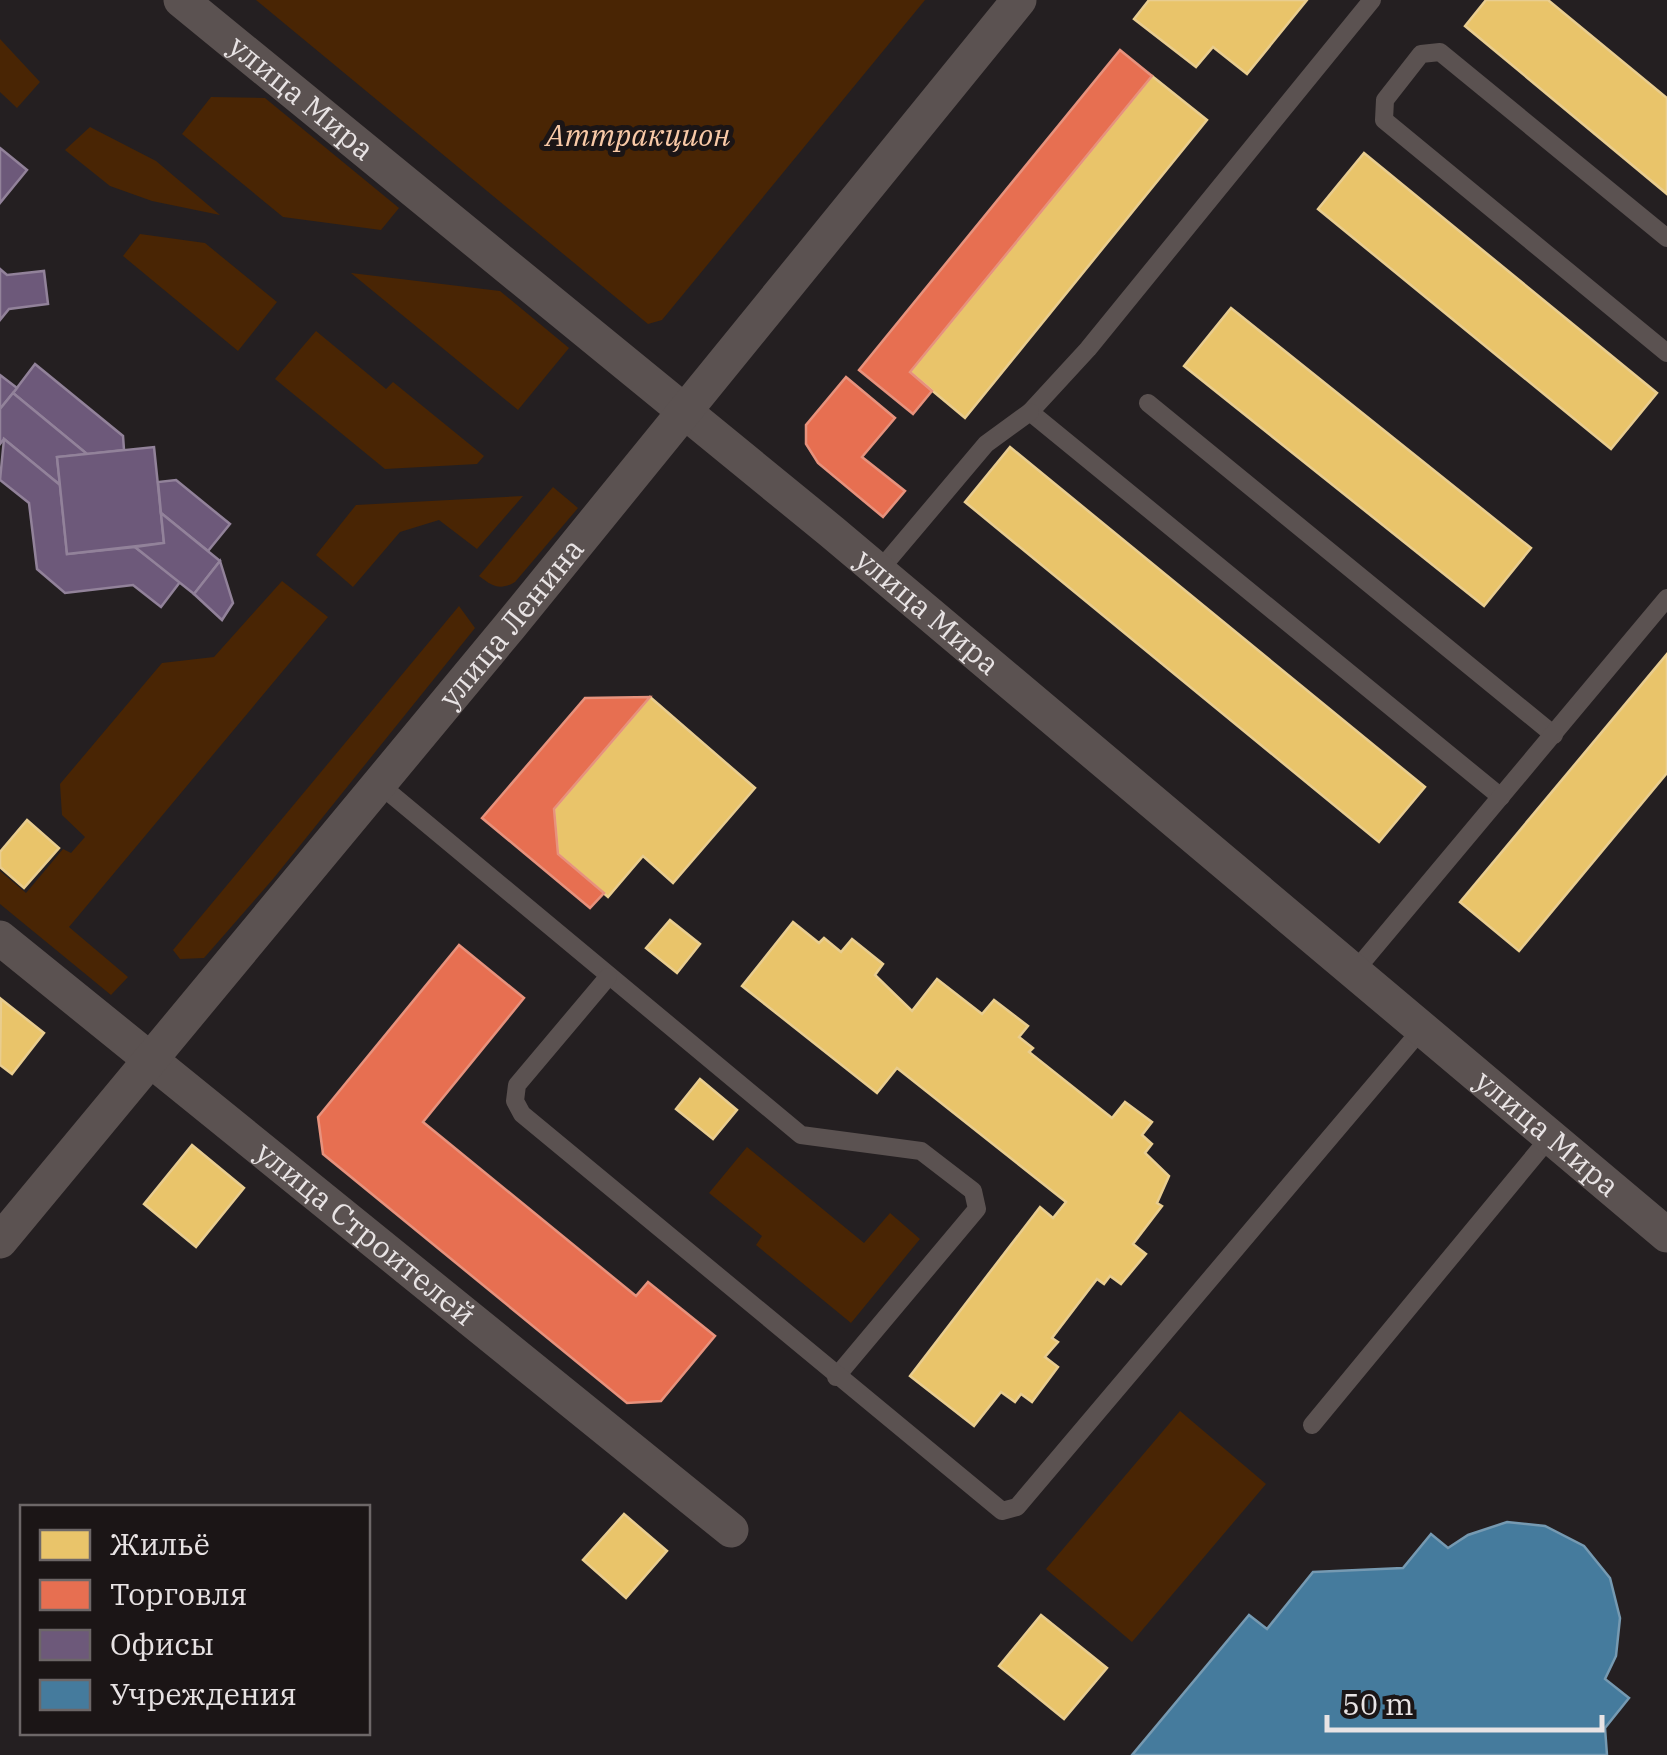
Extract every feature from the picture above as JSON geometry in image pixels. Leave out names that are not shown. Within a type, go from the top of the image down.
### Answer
[{"type":"street","name":"улица Мира","points":[[181,0],[878,572],[1667,1235]]},
{"type":"street","name":"улица Ленина","points":[[0,1241],[685,412],[1019,0]]},
{"type":"street","name":"улица Строителей","points":[[0,938],[731,1530]]},
{"type":"lane","points":[[878,572],[986,444],[1030,412],[1088,349],[1372,0]]},
{"type":"lane","points":[[1667,238],[1440,52],[1421,54],[1385,100],[1384,120],[1667,353]]},
{"type":"lane","points":[[1148,403],[1554,735]]},
{"type":"lane","points":[[1030,412],[1501,797]]},
{"type":"lane","points":[[1354,972],[1667,598]]},
{"type":"lane","points":[[379,784],[801,1135],[920,1151],[978,1200],[978,1209],[836,1377]]},
{"type":"lane","points":[[608,978],[518,1084],[515,1101],[522,1114],[1002,1511],[1018,1508],[1421,1030]]},
{"type":"lane","points":[[1312,1424],[1550,1137]]},
{"type":"green space","name":"Аттракцион","points":[[256,0],[925,0],[662,320],[648,324]]},
{"type":"green space","points":[[0,39],[40,82],[17,108],[0,92]]},
{"type":"green space","points":[[211,97],[265,98],[399,208],[381,230],[283,217],[182,134]]},
{"type":"green space","points":[[90,127],[156,161],[220,215],[152,201],[110,186],[65,150]]},
{"type":"green space","points":[[140,234],[205,243],[277,302],[238,351],[123,256]]},
{"type":"green space","points":[[351,273],[500,291],[569,348],[518,410]]},
{"type":"green space","points":[[316,331],[386,389],[393,382],[484,456],[477,464],[385,469],[275,379]]},
{"type":"green space","points":[[553,487],[578,508],[515,582],[496,586],[479,576]]},
{"type":"green space","points":[[523,496],[477,549],[439,520],[400,532],[353,587],[316,555],[356,505]]},
{"type":"green space","points":[[282,581],[328,617],[69,927],[128,977],[111,995],[0,904],[0,871],[26,893],[63,849],[71,853],[85,837],[62,815],[60,784],[162,663],[214,657]]},
{"type":"green space","points":[[459,606],[475,628],[273,879],[204,958],[180,959],[173,950]]},
{"type":"green space","points":[[747,1147],[864,1243],[890,1213],[920,1239],[851,1323],[756,1245],[762,1236],[709,1193]]},
{"type":"green space","points":[[1180,1411],[1266,1484],[1132,1642],[1046,1569]]},
{"type":"building: Жильё","points":[[1149,0],[1307,0],[1247,74],[1213,47],[1196,67],[1134,19]]},
{"type":"building: Жильё","points":[[1486,0],[1548,0],[1667,98],[1667,194],[1465,26]]},
{"type":"building: Жильё","points":[[1152,76],[1207,120],[965,418],[910,372]]},
{"type":"building: Жильё","points":[[1364,153],[1657,393],[1611,449],[1318,209]]},
{"type":"building: Жильё","points":[[1231,308],[1531,548],[1484,606],[1184,366]]},
{"type":"building: Жильё","points":[[1010,447],[1425,787],[1379,842],[965,502]]},
{"type":"building: Жильё","points":[[1667,654],[1667,773],[1519,951],[1460,902]]},
{"type":"building: Жильё","points":[[650,697],[755,788],[673,883],[643,856],[608,897],[558,854],[554,809]]},
{"type":"building: Жильё","points":[[27,820],[59,848],[24,888],[0,867],[0,852]]},
{"type":"building: Жильё","points":[[670,920],[700,944],[677,973],[646,948]]},
{"type":"building: Жильё","points":[[793,922],[819,943],[824,938],[841,952],[852,939],[883,964],[875,975],[912,1011],[937,979],[982,1014],[994,1000],[1028,1026],[1019,1037],[1033,1048],[1029,1052],[1112,1118],[1125,1102],[1152,1122],[1142,1135],[1152,1144],[1145,1153],[1169,1176],[1157,1203],[1162,1206],[1133,1244],[1146,1254],[1121,1284],[1110,1276],[1104,1284],[1097,1279],[1052,1338],[1058,1342],[1045,1357],[1058,1367],[1032,1402],[1021,1394],[1015,1402],[1001,1392],[974,1426],[910,1376],[1040,1207],[1053,1218],[1066,1202],[897,1068],[877,1093],[742,986]]},
{"type":"building: Жильё","points":[[1,999],[44,1033],[12,1074],[0,1065]]},
{"type":"building: Жильё","points":[[700,1079],[737,1110],[713,1139],[676,1109]]},
{"type":"building: Жильё","points":[[192,1145],[244,1188],[196,1247],[144,1204]]},
{"type":"building: Жильё","points":[[624,1514],[667,1551],[626,1598],[583,1560]]},
{"type":"building: Жильё","points":[[1041,1615],[1107,1668],[1064,1719],[999,1666]]},
{"type":"building: Торговля","points":[[1120,50],[1152,76],[910,372],[932,391],[913,414],[859,370]]},
{"type":"building: Торговля","points":[[846,377],[895,418],[862,457],[905,491],[883,517],[818,463],[806,444],[806,425]]},
{"type":"building: Торговля","points":[[650,697],[554,809],[558,854],[604,893],[590,908],[482,818],[585,698]]},
{"type":"building: Торговля","points":[[459,945],[524,998],[423,1122],[636,1296],[648,1282],[715,1336],[661,1401],[627,1403],[323,1154],[318,1117]]},
{"type":"building: Офисы","points":[[0,148],[27,170],[0,203]]},
{"type":"building: Офисы","points":[[0,269],[7,275],[44,271],[48,304],[9,309],[0,320]]},
{"type":"building: Офисы","points":[[35,364],[123,436],[124,450],[87,454],[13,393]]},
{"type":"building: Офисы","points":[[0,375],[17,388],[0,409]]},
{"type":"building: Офисы","points":[[13,393],[87,454],[57,457],[60,485],[4,439],[0,444],[0,409]]},
{"type":"building: Офисы","points":[[4,439],[60,485],[67,554],[135,547],[180,582],[161,607],[133,585],[65,593],[37,569],[29,503],[0,480]]},
{"type":"building: Офисы","points":[[154,447],[164,543],[67,554],[57,457]]},
{"type":"building: Офисы","points":[[176,480],[230,524],[208,551],[161,513],[158,482]]},
{"type":"building: Офисы","points":[[161,513],[220,561],[194,594],[135,547],[164,543]]},
{"type":"building: Офисы","points":[[220,561],[233,603],[222,620],[194,594]]},
{"type":"building: Учреждения","points":[[1507,1522],[1545,1526],[1584,1546],[1610,1578],[1620,1618],[1616,1656],[1605,1679],[1629,1698],[1605,1728],[1607,1755],[1132,1755],[1249,1615],[1267,1629],[1313,1572],[1403,1568],[1431,1534],[1448,1548],[1468,1535]]}]
